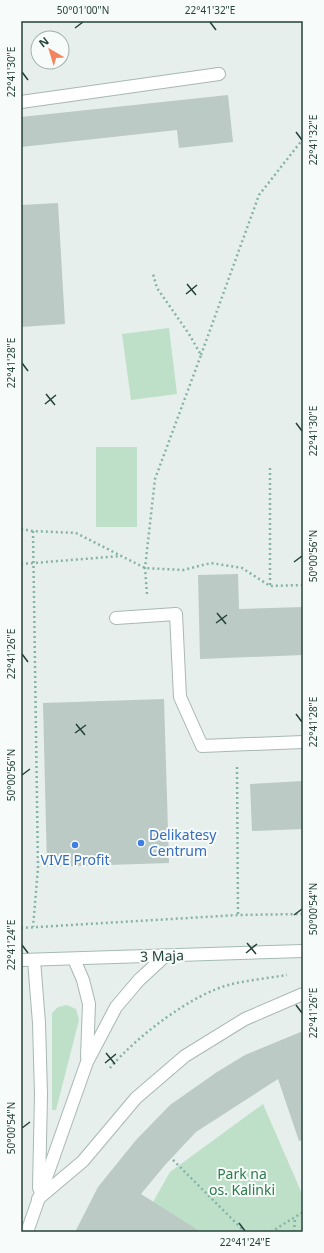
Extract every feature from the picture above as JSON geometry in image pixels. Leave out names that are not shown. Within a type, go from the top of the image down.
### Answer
[{"type":"street","points":[[21,102],[219,74]]},
{"type":"street","points":[[116,618],[176,614],[180,697],[202,746],[303,742]]},
{"type":"street","name":"3 Maja","points":[[21,960],[303,951]]},
{"type":"street","points":[[27,1232],[87,1062],[116,1008],[139,980],[165,956]]},
{"type":"street","points":[[74,959],[83,980],[89,1004],[87,1062]]},
{"type":"street","points":[[34,960],[39,1023],[41,1087],[38,1199]]},
{"type":"street","points":[[38,1199],[83,1161],[136,1098],[186,1056],[245,1019],[303,994]]},
{"type":"path","points":[[149,616],[145,568],[155,479],[259,195],[303,139]]},
{"type":"path","points":[[153,274],[157,288],[189,334],[201,355]]},
{"type":"path","points":[[270,468],[270,586]]},
{"type":"path","points":[[21,529],[76,533],[145,568],[183,570],[210,563],[242,568],[270,586],[303,585]]},
{"type":"path","points":[[33,531],[32,563],[38,868],[33,927]]},
{"type":"path","points":[[21,564],[121,556]]},
{"type":"path","points":[[237,764],[238,915]]},
{"type":"path","points":[[21,928],[238,915],[303,914]]},
{"type":"path","points":[[173,1160],[245,1232]]},
{"type":"path","points":[[270,1232],[303,1212]]},
{"type":"path","points":[[294,1232],[295,1217]]},
{"type":"green space","points":[[169,328],[177,394],[131,400],[122,334]]},
{"type":"green space","points":[[96,447],[137,447],[137,527],[96,527]]},
{"type":"green space","points":[[67,1005],[76,1009],[79,1020],[56,1110],[52,1110],[52,1013],[58,1007]]},
{"type":"green space","name":"Park na os. Kalinki","points":[[263,1104],[303,1196],[302,1232],[136,1232],[170,1172]]},
{"type":"building","points":[[228,95],[233,142],[179,148],[177,130],[21,147],[21,117]]},
{"type":"building","points":[[58,203],[65,324],[21,327],[21,205]]},
{"type":"building","points":[[238,574],[239,609],[303,607],[303,655],[200,659],[198,575]]},
{"type":"building","points":[[164,699],[169,863],[47,867],[43,703]]},
{"type":"building","points":[[303,781],[303,829],[252,831],[250,784]]},
{"type":"building","points":[[303,1031],[303,1140],[299,1141],[278,1079],[196,1132],[165,1165],[141,1194],[201,1232],[75,1232],[98,1187],[136,1140],[170,1105],[217,1072],[245,1055]]},
{"type":"place","name":"Delikatesy Centrum","points":[[141,843]]},
{"type":"place","name":"VIVE Profit","points":[[75,845]]}]
